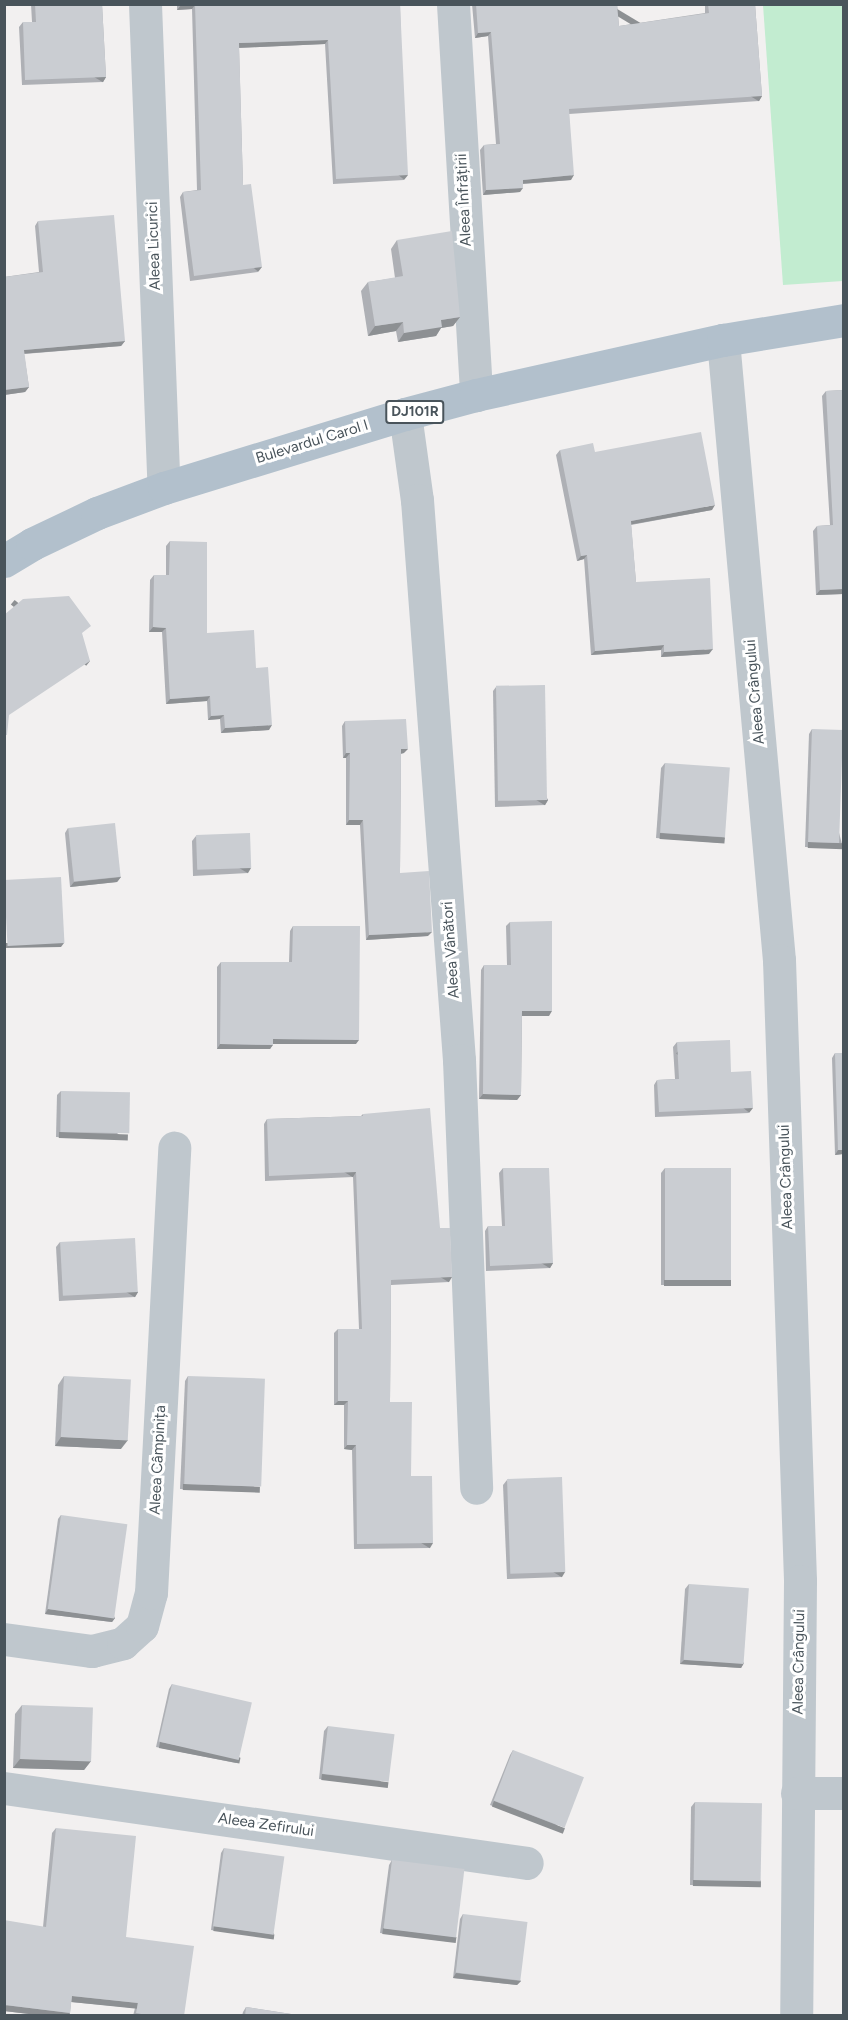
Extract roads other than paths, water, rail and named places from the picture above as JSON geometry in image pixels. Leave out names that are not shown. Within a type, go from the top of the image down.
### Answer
[{"type":"main road","name":"Bulevardul Carol I","points":[[4,561],[32,544],[97,513],[164,488],[405,414],[476,395],[723,340],[843,320]]},
{"type":"street","name":"Aleea Licurici","points":[[145,4],[164,488]]},
{"type":"street","name":"Aleea Înfrățirii","points":[[453,4],[476,395]]},
{"type":"street","name":"Aleea Crângului","points":[[723,340],[779,960],[800,1581],[796,2016]]},
{"type":"street","name":"Aleea Vânători","points":[[405,414],[417,500],[458,1048],[476,1488]]},
{"type":"street","name":"Aleea Câmpinița","points":[[4,1639],[92,1651],[123,1643],[142,1626],[151,1593],[174,1148]]},
{"type":"street","name":"Aleea Zefirului","points":[[4,1788],[526,1863]]},
{"type":"street","points":[[797,1793],[843,1793]]}]
